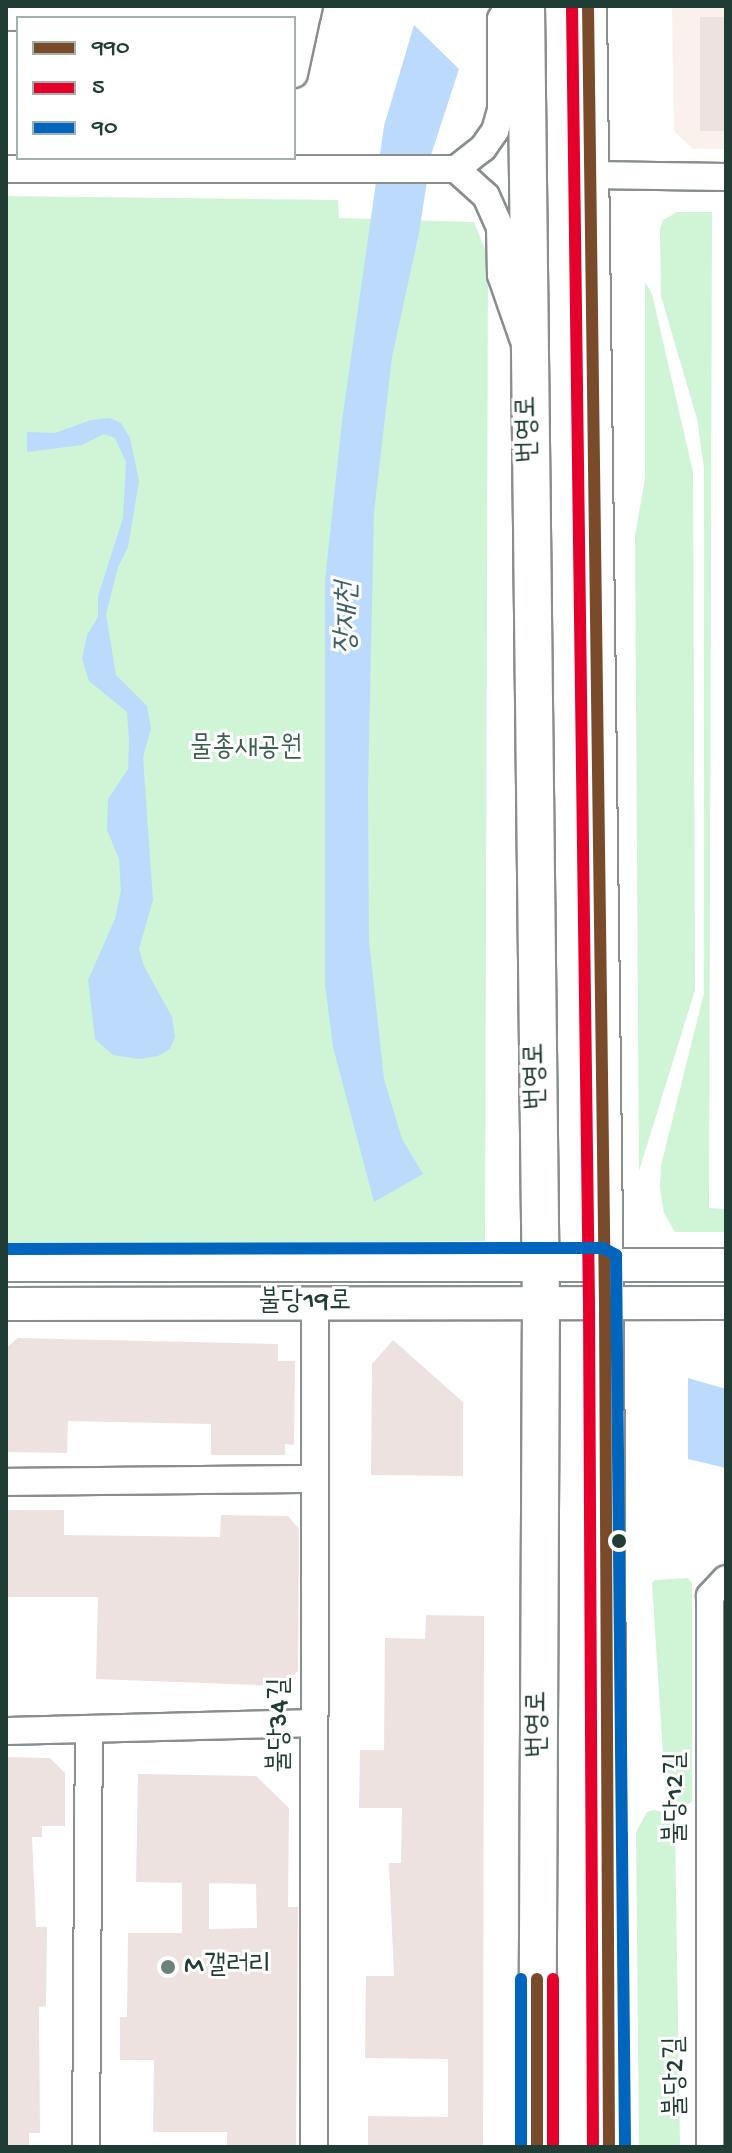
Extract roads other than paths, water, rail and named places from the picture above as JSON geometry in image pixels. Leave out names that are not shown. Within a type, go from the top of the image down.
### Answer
[{"type":"main road","name":"번영로","points":[[526,6],[541,1301],[537,2147]]},
{"type":"main road","points":[[588,6],[605,1302],[609,2147]]},
{"type":"street","points":[[6,169],[274,164],[336,169],[456,169],[483,148],[495,131],[501,110],[501,19],[508,6]]},
{"type":"street","points":[[22,16],[101,11],[308,10],[296,65]]},
{"type":"street","points":[[456,169],[486,196],[500,227],[501,275],[528,353]]},
{"type":"street","points":[[589,175],[726,177]]},
{"type":"street","name":"불당19로","points":[[6,1265],[726,1265]]},
{"type":"street","name":"불당19로","points":[[6,1304],[726,1303]]},
{"type":"street","name":"불당34길","points":[[314,2147],[312,1723],[315,1304]]},
{"type":"street","points":[[6,1482],[314,1479]]},
{"type":"street","name":"불당12길","points":[[717,2006],[710,1596],[726,1579]]},
{"type":"street","points":[[6,1731],[312,1723]]},
{"type":"street","points":[[86,2147],[89,1729]]},
{"type":"street","name":"불당2길","points":[[710,2147],[717,2006]]},
{"type":"water","name":"장재천","points":[[414,25],[459,69],[431,155],[419,233],[392,357],[374,512],[368,789],[369,941],[384,1079],[402,1139],[423,1174],[374,1202],[333,1047],[325,984],[325,581],[342,421],[384,126]]},
{"type":"water","points":[[110,418],[121,423],[130,438],[139,481],[128,547],[118,567],[106,614],[116,675],[147,706],[151,728],[143,757],[153,900],[139,949],[144,966],[172,1017],[175,1037],[170,1049],[158,1056],[139,1059],[113,1055],[95,1039],[88,980],[115,919],[121,891],[119,859],[107,830],[108,799],[128,769],[129,741],[127,712],[89,681],[82,659],[87,635],[98,617],[98,596],[123,518],[126,462],[115,438],[104,434],[82,445],[27,452],[27,432],[55,433],[91,420]]},
{"type":"water","points":[[688,1378],[726,1389],[726,1468],[688,1459]]},
{"type":"place","name":"M갤러리","points":[[168,1967]]},
{"type":"park label","name":"물총새공원","points":[[246,749]]}]
